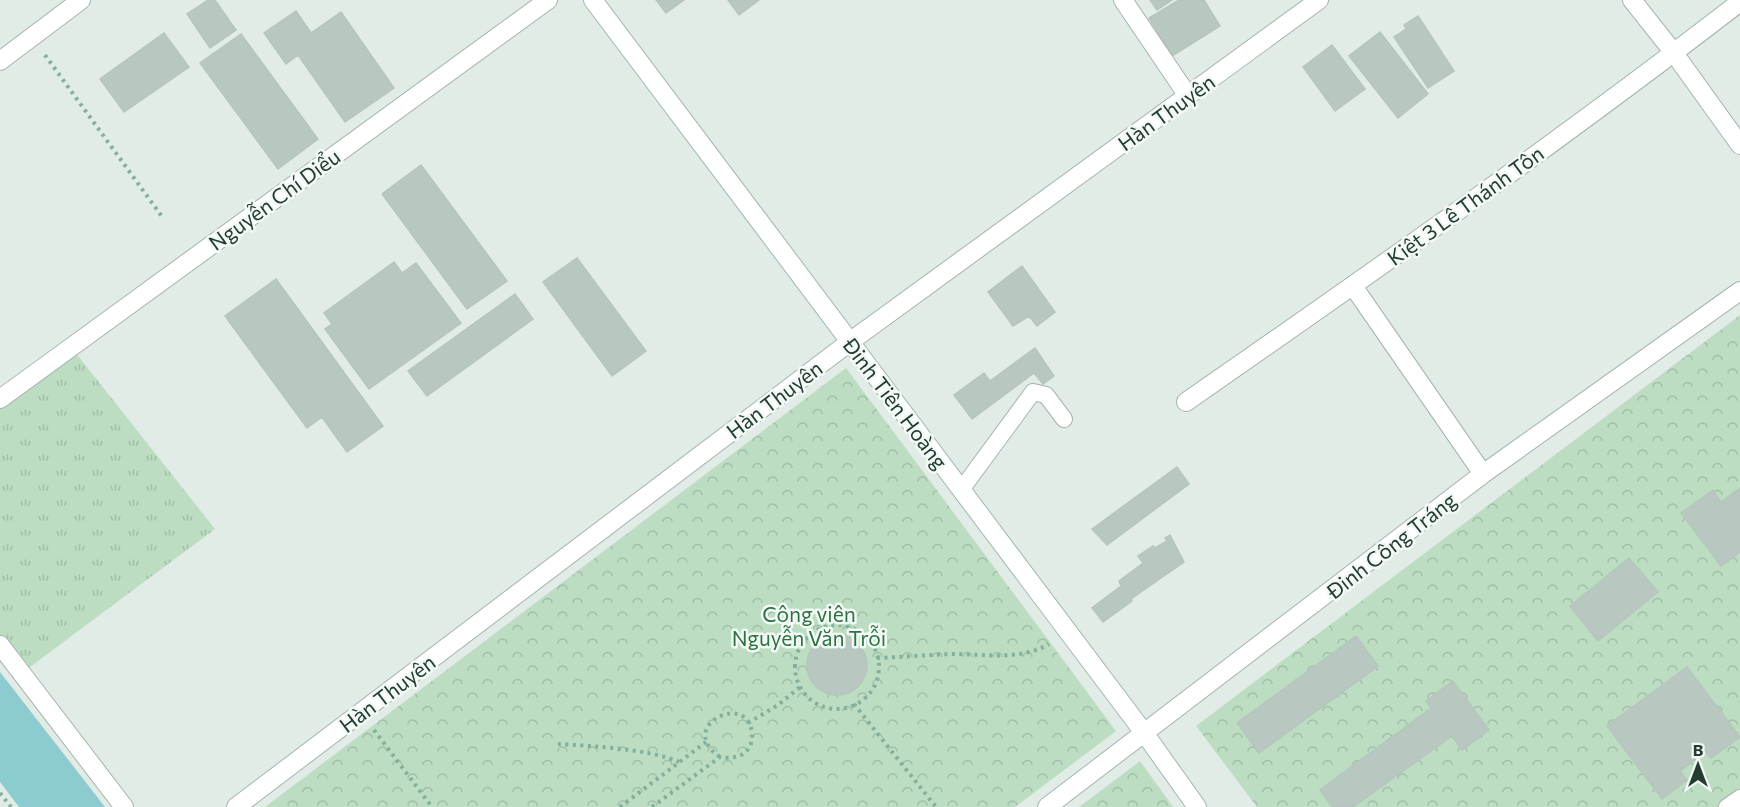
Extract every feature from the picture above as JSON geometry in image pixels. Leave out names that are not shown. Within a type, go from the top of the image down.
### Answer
[{"type":"street","points":[[0,61],[81,0]]},
{"type":"street","name":"Nguyễn Chí Diểu","points":[[0,399],[548,0]]},
{"type":"street","name":"Đinh Tiên Hoàng","points":[[594,0],[1145,734],[1197,807]]},
{"type":"street","points":[[1123,0],[1188,96]]},
{"type":"street","name":"Hàn Thuyên","points":[[236,807],[851,341],[1319,0]]},
{"type":"street","points":[[1632,0],[1674,53],[1740,146]]},
{"type":"street","name":"Kiệt 3 Lê Thánh Tôn","points":[[1186,402],[1353,286],[1674,53],[1740,2]]},
{"type":"street","points":[[1353,286],[1483,474]]},
{"type":"street","name":"Đinh Công Tráng","points":[[1047,807],[1483,474],[1740,291]]},
{"type":"street","points":[[0,645],[124,807]]},
{"type":"lane","points":[[961,490],[1033,392],[1046,395],[1064,419]]},
{"type":"lane","points":[[1727,807],[1740,798]]},
{"type":"path","points":[[32,37],[163,218]]},
{"type":"path","points":[[828,625],[842,625],[856,629],[868,639],[878,658],[877,680],[870,692],[846,708],[831,708],[817,704],[805,695],[797,682],[794,668],[796,654],[803,641],[814,631],[828,625]]},
{"type":"path","points":[[878,658],[951,654],[1008,655],[1043,647],[1065,636],[1067,632]]},
{"type":"path","points":[[748,723],[778,705],[800,687]]},
{"type":"path","points":[[854,704],[936,807]]},
{"type":"path","points":[[361,712],[432,807]]},
{"type":"path","points":[[728,712],[738,714],[748,723],[752,730],[752,740],[748,750],[740,757],[730,759],[720,757],[711,751],[706,742],[706,732],[710,722],[718,715],[728,712]]},
{"type":"path","points":[[620,807],[706,742]]},
{"type":"path","points":[[558,744],[661,756],[679,762]]},
{"type":"path","points":[[652,807],[720,757]]},
{"type":"path","points":[[0,793],[11,807]]},
{"type":"green space","points":[[1740,315],[1740,807],[1257,807],[1196,726]]},
{"type":"green space","points":[[75,352],[215,529],[22,673],[0,646],[0,408]]},
{"type":"green space","name":"Công viên Nguyễn Văn Trỗi","points":[[846,368],[1116,731],[1015,807],[265,807]]},
{"type":"green space","points":[[1140,761],[1173,807],[1079,807]]},
{"type":"water","points":[[0,672],[105,807],[19,807],[0,782]]},
{"type":"building","points":[[208,0],[215,0],[236,30],[210,48],[187,14]]},
{"type":"building","points":[[656,0],[684,0],[666,13]]},
{"type":"building","points":[[728,0],[759,0],[739,15]]},
{"type":"building","points":[[1150,0],[1172,0],[1157,10]]},
{"type":"building","points":[[1179,0],[1204,0],[1220,26],[1172,56],[1149,18]]},
{"type":"building","points":[[296,11],[311,33],[341,12],[394,88],[345,122],[298,55],[286,64],[264,33]]},
{"type":"building","points":[[1418,16],[1454,71],[1428,88],[1394,37],[1406,29],[1404,25]]},
{"type":"building","points":[[1380,32],[1428,94],[1398,118],[1349,56]]},
{"type":"building","points":[[164,33],[189,67],[124,112],[100,79]]},
{"type":"building","points":[[241,34],[318,139],[278,169],[200,63]]},
{"type":"building","points":[[1332,45],[1365,89],[1335,111],[1303,67]]},
{"type":"building","points":[[421,165],[507,281],[467,309],[382,194]]},
{"type":"building","points":[[577,258],[646,351],[612,376],[543,282]]},
{"type":"building","points":[[394,262],[402,273],[416,263],[461,323],[369,389],[325,329],[332,324],[324,313]]},
{"type":"building","points":[[1022,266],[1055,312],[1037,326],[1029,316],[1013,326],[988,292]]},
{"type":"building","points":[[276,279],[383,426],[347,452],[322,417],[307,428],[225,316]]},
{"type":"building","points":[[515,294],[533,319],[427,396],[408,371]]},
{"type":"building","points":[[1035,348],[1054,376],[1043,384],[1034,373],[972,419],[954,395],[984,373],[990,381]]},
{"type":"building","points":[[1177,467],[1189,484],[1107,545],[1092,529]]},
{"type":"building","points":[[1740,488],[1740,552],[1721,566],[1681,513],[1713,490],[1721,502]]},
{"type":"building","points":[[1170,535],[1184,562],[1131,599],[1132,601],[1103,622],[1092,608],[1121,586],[1119,581],[1143,563],[1138,556],[1153,546],[1155,548],[1167,541],[1165,538]]},
{"type":"building","points":[[1629,558],[1658,592],[1598,641],[1570,606]]},
{"type":"building","points":[[831,635],[843,635],[854,640],[862,648],[867,665],[865,677],[854,690],[843,695],[831,695],[820,690],[812,682],[807,671],[807,659],[812,648],[820,640]]},
{"type":"building","points":[[1356,636],[1378,666],[1259,753],[1237,723]]},
{"type":"building","points":[[1687,667],[1740,737],[1711,758],[1706,752],[1680,771],[1687,780],[1662,799],[1607,726]]},
{"type":"building","points":[[1453,681],[1489,730],[1462,750],[1452,736],[1353,807],[1332,807],[1320,790],[1431,708],[1426,701]]}]
